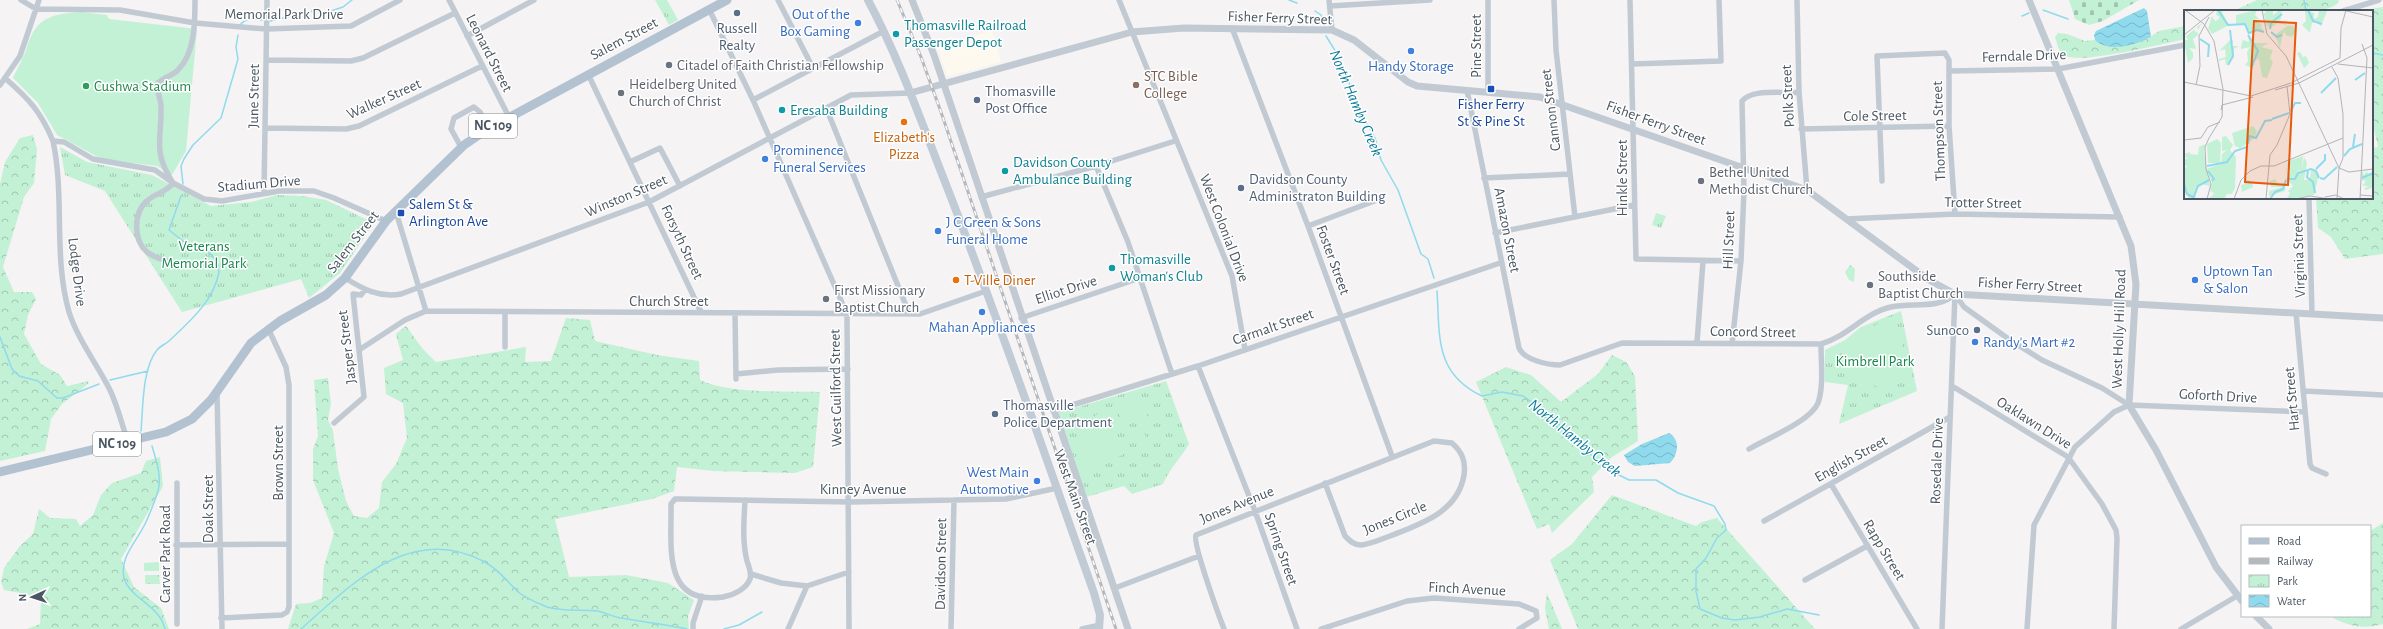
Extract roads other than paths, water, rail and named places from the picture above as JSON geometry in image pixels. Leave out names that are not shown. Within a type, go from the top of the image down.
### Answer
[{"type":"main road","name":"Salem Street","points":[[0,472],[128,442],[182,426],[202,411],[251,343],[268,328],[326,295],[345,278],[386,221],[461,147],[488,128],[727,0]]},
{"type":"main road","name":"West Main Street","points":[[868,0],[884,31],[910,93],[986,291],[1094,593],[1100,615],[1099,627]]},
{"type":"street","points":[[21,0],[36,9]]},
{"type":"street","points":[[0,85],[6,79],[20,56],[39,0]]},
{"type":"street","points":[[179,264],[148,253],[141,245],[137,230],[138,216],[147,200],[168,189],[173,183],[162,165],[158,151],[161,107],[157,84],[177,72],[184,64],[188,56],[194,23],[195,0]]},
{"type":"street","name":"June Street","points":[[264,193],[267,0]]},
{"type":"street","name":"Memorial Park Drive","points":[[36,9],[120,10],[194,23],[266,29],[351,26],[400,0]]},
{"type":"street","name":"Leonard Street","points":[[449,0],[509,118]]},
{"type":"street","points":[[467,36],[534,0]]},
{"type":"street","points":[[778,0],[813,68]]},
{"type":"street","name":"West Main Street","points":[[912,0],[943,85],[1128,629]]},
{"type":"street","name":"West Colonial Drive","points":[[1119,0],[1232,276],[1246,349]]},
{"type":"street","points":[[1332,30],[1330,3],[1430,0]]},
{"type":"street","name":"Pine Street","points":[[1488,0],[1488,91]]},
{"type":"street","name":"Cannon Street","points":[[1554,0],[1556,50],[1576,217]]},
{"type":"street","name":"Hinkle Street","points":[[1630,0],[1636,259],[1703,261]]},
{"type":"street","points":[[1632,64],[1721,62],[1719,0]]},
{"type":"street","name":"Polk Street","points":[[1797,0],[1799,92],[1807,190]]},
{"type":"street","name":"West Holly Hill Road","points":[[2029,0],[2120,217],[2134,261],[2134,303],[2129,404],[2156,450],[2214,563],[2240,598]]},
{"type":"street","points":[[2346,10],[2378,0]]},
{"type":"street","name":"West Guilford Street","points":[[710,9],[753,100],[847,314],[850,502],[849,629]]},
{"type":"street","points":[[266,60],[351,61],[363,58],[455,13]]},
{"type":"street","name":"Fisher Ferry Street","points":[[910,93],[1132,32],[1172,28],[1332,30],[1354,40],[1412,84],[1532,96],[1563,104],[1807,190],[1929,280],[1955,294],[2383,318]]},
{"type":"street","name":"Foster Street","points":[[1232,28],[1308,226],[1392,456]]},
{"type":"street","points":[[753,100],[884,31]]},
{"type":"street","name":"Ferndale Drive","points":[[1949,71],[2058,69],[2184,45]]},
{"type":"street","points":[[1882,181],[1878,56],[1945,53],[1948,56],[1949,71]]},
{"type":"street","name":"Walker Street","points":[[265,128],[346,129],[359,126],[482,66]]},
{"type":"street","name":"Thompson Street","points":[[1949,71],[1949,126],[1955,214]]},
{"type":"street","name":"Forsyth Street","points":[[588,74],[701,312]]},
{"type":"street","points":[[6,79],[36,107],[53,141]]},
{"type":"street","name":"Amazon Street","points":[[1467,90],[1500,263],[1519,348],[1524,354],[1541,361]]},
{"type":"street","name":"Hill Street","points":[[1732,344],[1741,261],[1743,168],[1742,101],[1745,97],[1755,94],[1799,92]]},
{"type":"street","name":"Winston Street","points":[[345,278],[366,290],[391,296],[419,289],[649,202],[770,140],[851,96],[859,94],[910,93]]},
{"type":"street","points":[[461,147],[451,129],[454,118],[474,107],[480,112],[488,128]]},
{"type":"street","points":[[827,110],[909,313]]},
{"type":"street","name":"Cole Street","points":[[1802,130],[1949,126]]},
{"type":"street","name":"Stadium Drive","points":[[53,141],[64,142],[93,160],[155,170],[173,183],[204,199],[230,201],[264,193],[297,190],[323,193],[386,221]]},
{"type":"street","name":"Lodge Drive","points":[[53,141],[60,200],[61,266],[69,312],[75,328],[110,391],[128,442]]},
{"type":"street","points":[[980,197],[1096,166],[1176,141]]},
{"type":"street","points":[[630,162],[660,148],[680,186]]},
{"type":"street","points":[[1096,166],[1126,236],[1172,374]]},
{"type":"street","points":[[1484,178],[1570,174]]},
{"type":"street","name":"Virginia Street","points":[[2309,199],[2312,314]]},
{"type":"street","points":[[1308,226],[1377,200]]},
{"type":"street","points":[[1494,233],[1634,205]]},
{"type":"street","points":[[396,212],[426,311]]},
{"type":"street","name":"Trotter Street","points":[[1846,219],[1955,214],[2120,217]]},
{"type":"street","points":[[1697,343],[1703,261],[1741,261]]},
{"type":"street","name":"Carmalt Street","points":[[1053,411],[1198,366],[1500,263]]},
{"type":"street","name":"Elliot Drive","points":[[1021,318],[1140,278]]},
{"type":"street","name":"Jasper Street","points":[[334,423],[364,397],[353,294],[361,295],[366,290]]},
{"type":"street","name":"Church Street","points":[[359,350],[405,320],[426,311],[847,314],[927,313],[986,291]]},
{"type":"street","points":[[1955,294],[1964,307],[2010,340],[2042,360],[2102,388],[2129,404]]},
{"type":"street","name":"Concord Street","points":[[1541,361],[1560,365],[1622,343],[1821,344],[1836,338],[1862,320],[1882,309],[1900,305],[1942,303],[1955,294]]},
{"type":"street","name":"Rosedale Drive","points":[[1942,629],[1955,294]]},
{"type":"street","points":[[505,312],[505,347]]},
{"type":"street","points":[[735,313],[736,376],[778,370],[848,369]]},
{"type":"street","name":"Hart Street","points":[[2296,313],[2310,464],[2312,468],[2326,474]]},
{"type":"street","name":"Brown Street","points":[[221,618],[282,615],[289,610],[289,385],[286,367],[268,328]]},
{"type":"street","points":[[1749,449],[1806,417],[1815,409],[1820,391],[1821,344]]},
{"type":"street","name":"Spring Street","points":[[1198,366],[1255,511],[1297,629]]},
{"type":"street","name":"Oaklawn Drive","points":[[1952,386],[2068,457],[2102,504],[2116,530],[2114,629]]},
{"type":"street","name":"Doak Street","points":[[217,389],[222,629]]},
{"type":"street","points":[[2304,391],[2383,394]]},
{"type":"street","points":[[2026,629],[2034,525],[2068,457],[2075,447],[2114,412],[2129,404]]},
{"type":"street","name":"Goforth Drive","points":[[2129,404],[2305,412]]},
{"type":"street","name":"English Street","points":[[1764,521],[1950,417]]},
{"type":"street","name":"Jones Circle","points":[[1325,483],[1345,536],[1352,542],[1361,545],[1425,522],[1450,504],[1460,489],[1465,468],[1464,457],[1452,443],[1434,441],[1392,456]]},
{"type":"street","name":"Jones Avenue","points":[[1199,556],[1195,538],[1196,534],[1392,456]]},
{"type":"street","name":"Carver Park Road","points":[[177,483],[177,624]]},
{"type":"street","name":"Rapp Street","points":[[1831,484],[1917,629]]},
{"type":"street","name":"Kinney Avenue","points":[[702,596],[682,587],[675,575],[671,504],[675,499],[850,502],[1006,499],[1057,488]]},
{"type":"street","points":[[694,629],[693,623],[702,596],[724,597],[738,592],[746,586],[751,574],[744,545],[745,500]]},
{"type":"street","name":"Davidson Street","points":[[951,629],[954,500]]},
{"type":"street","points":[[176,545],[289,544]]},
{"type":"street","points":[[1805,580],[1867,546]]},
{"type":"street","points":[[1115,588],[1199,556],[1224,629]]},
{"type":"street","points":[[751,574],[781,583],[807,586],[849,572]]},
{"type":"street","points":[[788,629],[807,586]]},
{"type":"street","name":"Finch Avenue","points":[[1321,629],[1407,601],[1434,598],[1519,604],[1536,611],[1537,618],[1519,629]]},
{"type":"street","points":[[2181,629],[2240,598]]},
{"type":"street","points":[[2257,617],[2269,629]]},
{"type":"street","points":[[1082,629],[1099,627]]},
{"type":"water","points":[[2144,8],[2147,11],[2151,37],[2131,45],[2115,47],[2101,44],[2095,40],[2094,35],[2096,31]]},
{"type":"water","points":[[1669,433],[1673,436],[1677,443],[1675,456],[1670,463],[1635,466],[1628,462],[1624,455],[1642,444]]},
{"type":"waterway","points":[[270,21],[313,11],[328,12],[343,7],[352,0]]},
{"type":"waterway","name":"North Hamby Creek","points":[[1289,0],[1297,3]]},
{"type":"waterway","points":[[2304,0],[2306,10]]},
{"type":"waterway","points":[[2043,10],[2068,19]]},
{"type":"waterway","name":"North Hamby Creek","points":[[1315,11],[1321,15],[1325,26]]},
{"type":"waterway","points":[[2022,16],[2029,13]]},
{"type":"waterway","points":[[240,25],[242,22],[248,20],[263,20]]},
{"type":"waterway","points":[[183,184],[181,166],[184,159],[193,145],[221,118],[238,59],[236,47],[238,35]]},
{"type":"waterway","name":"North Hamby Creek","points":[[1326,36],[1339,57],[1360,111],[1375,138],[1381,160],[1398,190],[1421,254],[1428,259],[1434,278]]},
{"type":"waterway","points":[[2373,53],[2383,55]]},
{"type":"waterway","points":[[141,431],[144,389],[148,367],[152,358],[158,349],[169,341],[200,310],[212,292],[219,272],[215,259],[207,250],[202,247],[188,245],[169,230],[181,196]]},
{"type":"waterway","name":"North Hamby Creek","points":[[1437,291],[1440,338],[1443,352],[1447,365],[1466,387],[1482,396],[1502,392],[1523,396],[1548,414],[1589,453],[1619,475],[1629,480],[1656,480],[1678,493],[1714,506],[1725,524],[1726,530],[1717,538],[1706,558],[1696,569],[1696,591],[1700,609],[1722,618],[1735,620],[1760,617],[1787,609],[1819,615]]},
{"type":"waterway","points":[[0,337],[12,369],[19,376],[38,381],[57,398],[63,398],[99,384]]},
{"type":"waterway","points":[[110,380],[148,371]]},
{"type":"waterway","points":[[152,446],[159,474],[158,491],[143,529],[130,549],[124,563],[123,570],[127,585],[138,597],[157,613],[162,620],[165,629]]},
{"type":"waterway","points":[[301,629],[341,594],[384,564],[407,554],[431,549],[456,551],[483,561],[497,571],[520,594],[553,609],[598,611],[618,617],[687,629]]},
{"type":"waterway","points":[[724,629],[739,625],[762,612]]},
{"type":"railway","points":[[897,0],[921,57],[941,112],[1116,629]]},
{"type":"place","name":"Russell Realty","points":[[737,13]]},
{"type":"place","name":"Out of the Box Gaming","points":[[858,23]]},
{"type":"place","name":"Thomasville Railroad Passenger Depot","points":[[896,34]]},
{"type":"place","name":"Handy Storage","points":[[1411,51]]},
{"type":"place","name":"Citadel of Faith Christian Fellowship","points":[[669,65]]},
{"type":"place","name":"STC Bible College","points":[[1136,85]]},
{"type":"place","name":"Cushwa Stadium","points":[[86,86]]},
{"type":"place","name":"Fisher Ferry St & Pine St","points":[[1491,89]]},
{"type":"place","name":"Heidelberg United Church of Christ","points":[[621,93]]},
{"type":"place","name":"Thomasville Post Office","points":[[977,100]]},
{"type":"place","name":"Eresaba Building","points":[[782,110]]},
{"type":"place","name":"Elizabeth's Pizza","points":[[904,122]]},
{"type":"place","name":"Prominence Funeral Services","points":[[765,159]]},
{"type":"place","name":"Davidson County Ambulance Building","points":[[1005,171]]},
{"type":"place","name":"Bethel United Methodist Church","points":[[1701,181]]},
{"type":"place","name":"Davidson County Administraton Building","points":[[1241,188]]},
{"type":"place","name":"Salem St & Arlington Ave","points":[[401,213]]},
{"type":"place","name":"J C Green & Sons Funeral Home","points":[[938,231]]},
{"type":"place","name":"Thomasville Woman's Club","points":[[1112,268]]},
{"type":"place","name":"T-Ville Diner","points":[[956,280]]},
{"type":"place","name":"Uptown Tan & Salon","points":[[2195,280]]},
{"type":"place","name":"Southside Baptist Church","points":[[1870,285]]},
{"type":"place","name":"First Missionary Baptist Church","points":[[826,299]]},
{"type":"place","name":"Mahan Appliances","points":[[982,312]]},
{"type":"place","name":"Sunoco","points":[[1977,330]]},
{"type":"place","name":"Randy's Mart #2","points":[[1975,342]]},
{"type":"place","name":"Thomasville Police Department","points":[[995,414]]},
{"type":"place","name":"West Main Automotive","points":[[1037,481]]},
{"type":"park label","name":"Veterans Memorial Park","points":[[204,254]]},
{"type":"park label","name":"Kimbrell Park","points":[[1875,361]]}]
